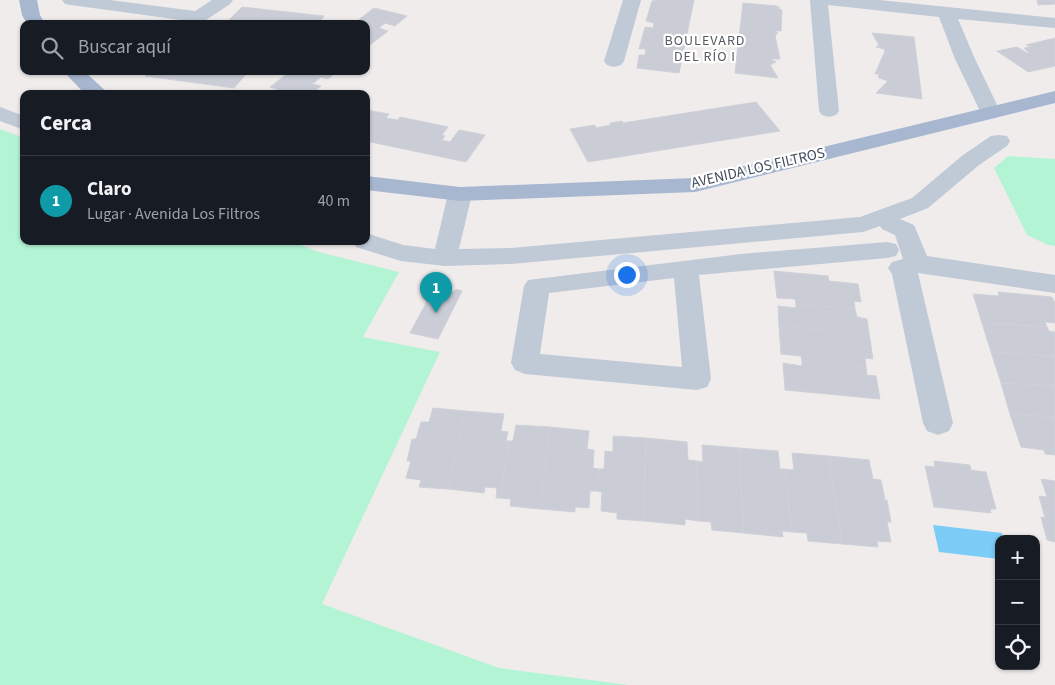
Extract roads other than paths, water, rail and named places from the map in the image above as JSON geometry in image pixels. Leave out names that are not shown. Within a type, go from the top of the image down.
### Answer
[{"type":"main road","points":[[28,0],[34,20]]},
{"type":"main road","points":[[77,75],[93,90]]},
{"type":"main road","name":"AVENIDA LOS FILTROS","points":[[370,183],[460,194],[695,185],[1055,97]]},
{"type":"street","points":[[71,0],[192,20],[224,0]]},
{"type":"street","points":[[614,61],[632,0]]},
{"type":"street","points":[[819,0],[829,112]]},
{"type":"street","points":[[827,0],[1055,23]]},
{"type":"street","points":[[946,12],[965,59],[991,113]]},
{"type":"street","points":[[0,113],[20,122]]},
{"type":"street","points":[[903,260],[880,230],[889,220],[920,203],[971,160],[999,141]]},
{"type":"street","points":[[445,258],[460,194]]},
{"type":"street","points":[[370,242],[401,253],[445,258],[511,256],[863,224],[889,220],[905,230],[903,260],[938,423]]},
{"type":"street","points":[[686,270],[697,379],[525,363],[537,286],[686,270],[741,262],[903,260],[1055,284]]},
{"type":"water","points":[[933,525],[1002,533],[1002,535],[995,535],[995,559],[939,552]]},
{"type":"place","name":"Claro","points":[[436,313]]},
{"type":"district","name":"BOULEVARD DEL RÍO I","points":[[705,49]]}]
